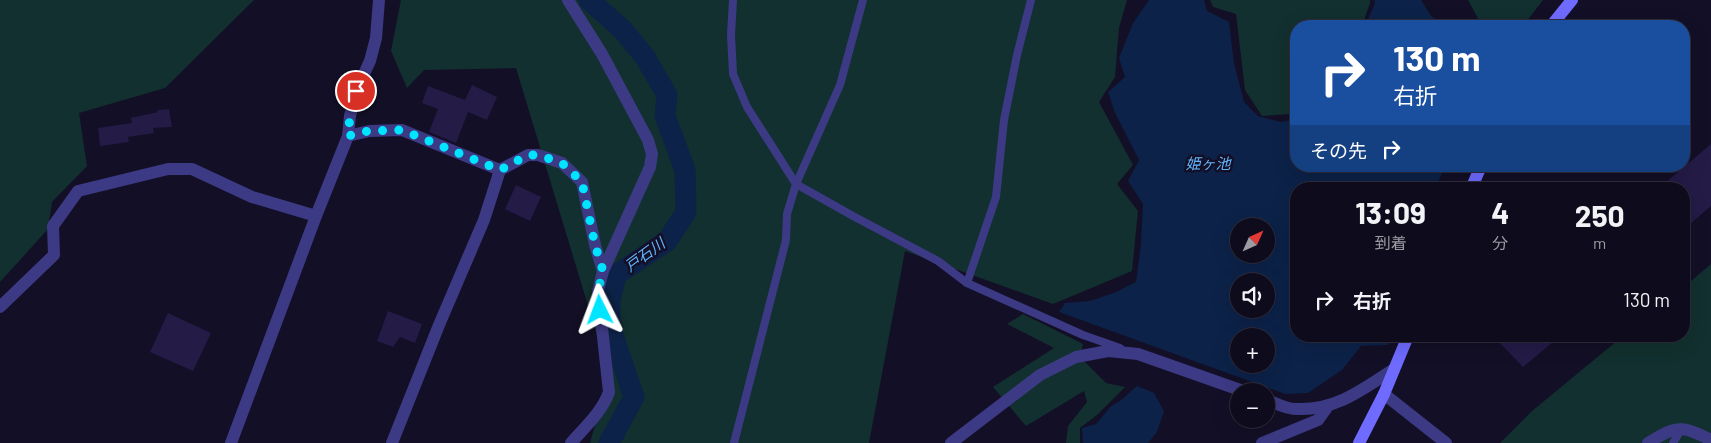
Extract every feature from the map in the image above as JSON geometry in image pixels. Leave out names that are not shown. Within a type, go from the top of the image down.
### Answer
[{"type":"main road","points":[[1557,20],[1572,0]]},
{"type":"main road","points":[[1359,443],[1384,394],[1405,342]]},
{"type":"street","points":[[231,443],[348,136],[350,116],[356,91],[370,61],[376,38],[379,0]]},
{"type":"street","points":[[568,0],[619,84],[648,140],[652,154],[650,167],[603,271],[598,291],[609,376],[609,392],[599,410],[571,443]]},
{"type":"street","points":[[348,136],[368,131],[402,130],[500,170]]},
{"type":"street","points":[[392,443],[439,325],[484,220],[500,170],[528,155],[538,155],[562,163],[582,182],[595,245],[603,271]]},
{"type":"street","points":[[0,307],[54,255],[53,226],[78,191],[168,169],[192,169],[252,197],[316,216]]},
{"type":"street","points":[[950,443],[1040,375],[1076,357],[1108,351],[1138,354],[1230,386]]},
{"type":"street","points":[[1275,403],[1294,410],[1328,406],[1350,398],[1394,369]]},
{"type":"street","points":[[1384,394],[1446,443]]},
{"type":"street","points":[[1262,443],[1318,420],[1328,406]]},
{"type":"street","points":[[1648,443],[1668,431],[1682,428],[1692,430],[1711,440]]},
{"type":"lane","points":[[733,0],[731,35],[733,74],[747,107],[796,184],[938,261],[967,283],[1083,335],[1138,354]]},
{"type":"lane","points":[[734,443],[786,240],[787,214],[796,184],[840,85],[864,0]]},
{"type":"lane","points":[[967,283],[996,197],[1004,120],[1017,55],[1031,0]]},
{"type":"lane","points":[[1673,443],[1682,428]]},
{"type":"green space","points":[[0,0],[254,0],[165,88],[79,113],[87,166],[52,202],[48,229],[0,282]]},
{"type":"green space","points":[[401,0],[1127,0],[1119,28],[1115,77],[1099,102],[1133,165],[1117,184],[1138,211],[1132,271],[1053,304],[905,251],[869,443],[590,443],[609,375],[516,68],[424,70],[407,88],[391,51]]},
{"type":"green space","points":[[1210,0],[1370,0],[1364,20],[1290,20],[1290,114],[1262,116],[1245,90],[1236,14],[1213,7]]},
{"type":"green space","points":[[1468,0],[1543,0],[1528,20],[1479,20]]},
{"type":"green space","points":[[1711,264],[1711,443],[1500,443],[1532,411],[1616,342],[1690,342],[1690,282]]},
{"type":"green space","points":[[1023,314],[1083,344],[1080,357],[1106,383],[1125,387],[1097,415],[1080,428],[1080,443],[1066,443],[1068,426],[1087,402],[1084,391],[1026,426],[993,387],[1054,348],[1007,324]]},
{"type":"water","name":"姫ヶ池","points":[[1149,0],[1204,0],[1207,11],[1229,22],[1234,63],[1244,102],[1258,116],[1281,122],[1290,120],[1290,172],[1442,172],[1438,182],[1290,182],[1290,342],[1389,342],[1388,345],[1361,346],[1342,370],[1308,393],[1285,394],[1275,390],[1275,383],[1255,383],[1059,312],[1065,303],[1090,301],[1116,292],[1136,282],[1141,244],[1143,204],[1128,181],[1139,160],[1115,113],[1108,92],[1125,77],[1119,58],[1133,23]]},
{"type":"water","points":[[1374,0],[1421,0],[1431,16],[1437,20],[1368,20],[1375,3]]},
{"type":"water","points":[[1137,386],[1154,393],[1164,411],[1157,432],[1148,443],[1083,443],[1082,428],[1096,424],[1111,406],[1120,401]]},
{"type":"building","points":[[472,85],[497,97],[487,120],[468,112],[456,143],[429,132],[438,109],[422,103],[428,86],[465,100]]},
{"type":"building","points":[[169,109],[172,127],[153,128],[154,133],[128,137],[129,142],[100,146],[98,128],[132,123],[131,118],[158,112],[157,110]]},
{"type":"building","points":[[1711,144],[1711,206],[1690,224],[1690,182],[1666,182],[1678,172],[1690,172],[1690,162]]},
{"type":"building","points":[[516,185],[541,197],[530,221],[505,209]]},
{"type":"building","points":[[388,311],[422,324],[415,343],[400,337],[393,347],[377,341]]},
{"type":"building","points":[[168,313],[211,333],[193,371],[150,352]]},
{"type":"building","points":[[1499,342],[1553,342],[1523,367]]},
{"type":"waterway","name":"戸石川","points":[[589,0],[622,29],[645,57],[667,95],[665,116],[685,170],[686,212],[667,241],[616,275],[610,300],[610,326],[634,397],[609,443]]},
{"type":"route","points":[[356,91],[350,116],[348,136],[368,131],[402,130],[500,170],[528,155],[538,155],[562,163],[582,182],[595,245],[603,271],[598,291],[600,310]]}]
